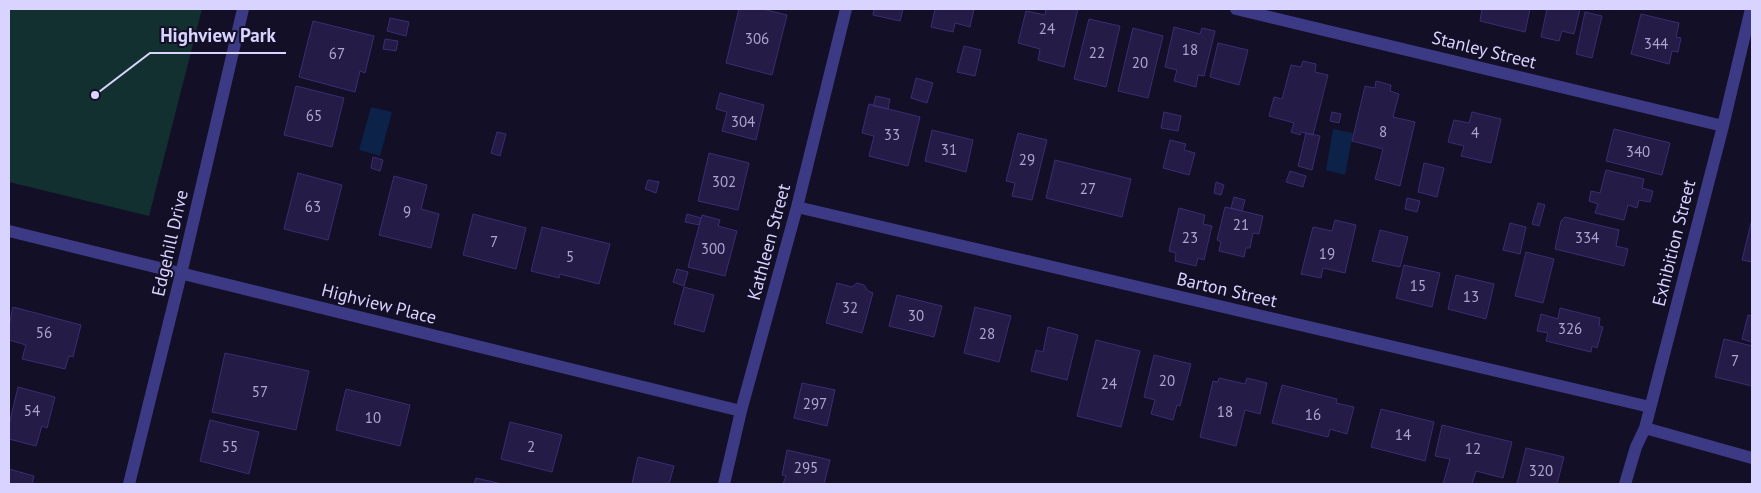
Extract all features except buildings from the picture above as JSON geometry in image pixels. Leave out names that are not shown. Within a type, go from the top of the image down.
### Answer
[{"type":"street","name":"Edgehill Drive","points":[[129,484],[181,274],[243,9]]},
{"type":"street","name":"Kathleen Street","points":[[724,484],[741,411],[796,207],[846,9]]},
{"type":"street","name":"Stanley Street","points":[[1236,9],[1723,126]]},
{"type":"street","name":"Exhibition Street","points":[[1625,484],[1636,447],[1645,428],[1723,126],[1751,9]]},
{"type":"street","name":"Barton Street","points":[[796,207],[1650,407]]},
{"type":"street","name":"Highview Place","points":[[9,231],[741,411]]},
{"type":"street","points":[[1645,428],[1752,458]]},
{"type":"green space","points":[[9,9],[202,9],[149,216],[9,182]]},
{"type":"water","points":[[371,107],[392,112],[380,156],[359,150]]},
{"type":"water","points":[[1333,129],[1353,133],[1345,175],[1326,170]]},
{"type":"place","name":"Highview Park","points":[[95,95]]}]
